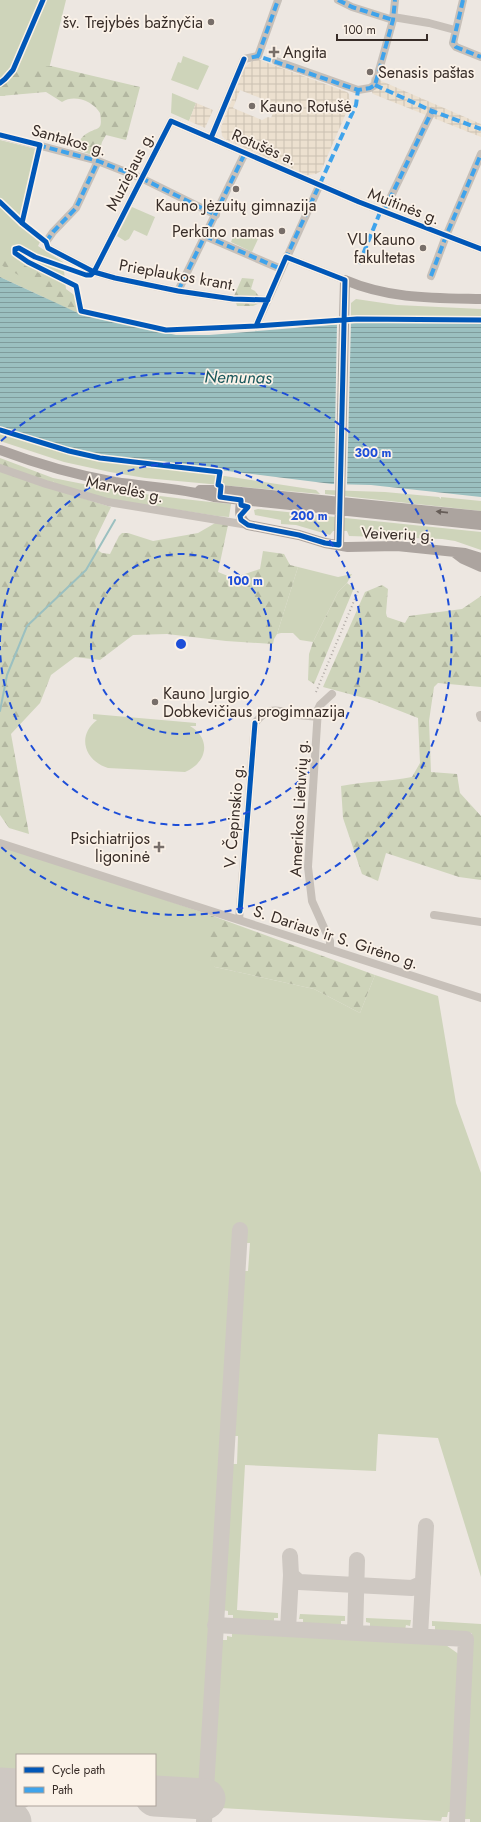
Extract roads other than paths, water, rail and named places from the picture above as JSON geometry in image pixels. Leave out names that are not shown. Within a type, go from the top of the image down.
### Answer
[{"type":"main road","points":[[339,546],[345,280],[362,288],[398,296],[481,299]]},
{"type":"main road","points":[[0,450],[37,463],[92,477],[139,485],[187,490],[214,497],[242,496],[481,516]]},
{"type":"main road","points":[[242,496],[260,502],[481,524]]},
{"type":"main road","points":[[242,496],[240,516],[241,520],[248,524]]},
{"type":"main road","points":[[240,516],[248,507],[260,502]]},
{"type":"main road","name":"Veiverių g.","points":[[248,524],[339,546],[397,546],[465,553],[481,558]]},
{"type":"main road","name":"Veiverių g.","points":[[455,553],[463,559],[481,567]]},
{"type":"street","name":"Rotušės a.","points":[[278,0],[258,56],[244,60],[211,138],[320,184]]},
{"type":"street","points":[[338,0],[352,7],[393,19],[429,23],[455,30]]},
{"type":"street","points":[[276,61],[358,90],[370,88],[375,85],[393,19],[394,0]]},
{"type":"street","points":[[463,0],[452,43],[481,57]]},
{"type":"street","points":[[384,212],[432,111]]},
{"type":"street","name":"Muziejaus g.","points":[[94,272],[170,121],[211,138]]},
{"type":"street","name":"Santakos g.","points":[[0,135],[98,161],[141,178],[216,215]]},
{"type":"street","points":[[178,291],[216,215],[245,152]]},
{"type":"street","points":[[432,276],[446,236],[481,154]]},
{"type":"street","name":"Prieplaukos krant.","points":[[98,161],[76,208],[53,232],[46,242],[48,248],[94,272],[178,291],[233,299],[268,300]]},
{"type":"street","points":[[256,326],[320,184]]},
{"type":"street","name":"Muitinės g.","points":[[320,184],[384,212],[481,249]]},
{"type":"street","points":[[205,236],[281,269]]},
{"type":"street","points":[[286,257],[345,280]]},
{"type":"street","name":"Marvelės g.","points":[[0,468],[46,484],[108,502],[248,524]]},
{"type":"street","name":"Amerikos Lietuvių g.","points":[[330,949],[330,941],[312,901],[308,867],[318,717],[320,705],[332,694]]},
{"type":"street","name":"V. Čepinskio g.","points":[[239,920],[255,723],[263,714],[270,711],[288,711],[298,715],[318,717]]},
{"type":"street","name":"S. Dariaus ir S. Girėno g.","points":[[0,842],[481,998]]},
{"type":"street","points":[[434,915],[481,922]]},
{"type":"water","name":"Nemunas","points":[[0,277],[78,313],[176,335],[209,335],[381,321],[481,323],[481,497],[371,485],[332,484],[114,457],[64,448],[0,427]]},
{"type":"waterway","points":[[0,711],[7,675],[27,626],[86,570],[115,520]]},
{"type":"railway","points":[[316,692],[359,589]]},
{"type":"place","name":"šv. Trejybės bažnyčia","points":[[211,22]]},
{"type":"place","name":"Angita","points":[[274,52]]},
{"type":"place","name":"Senasis paštas","points":[[370,72]]},
{"type":"place","name":"Kauno Rotušė","points":[[252,106]]},
{"type":"place","name":"Kauno Jėzuitų gimnazija","points":[[236,189]]},
{"type":"place","name":"Perkūno namas","points":[[282,231]]},
{"type":"place","name":"VU Kauno fakultetas","points":[[423,248]]},
{"type":"place","name":"Kauno Jurgio Dobkevičiaus progimnazija","points":[[155,702]]},
{"type":"place","name":"Psichiatrijos ligoninė","points":[[159,847]]}]
